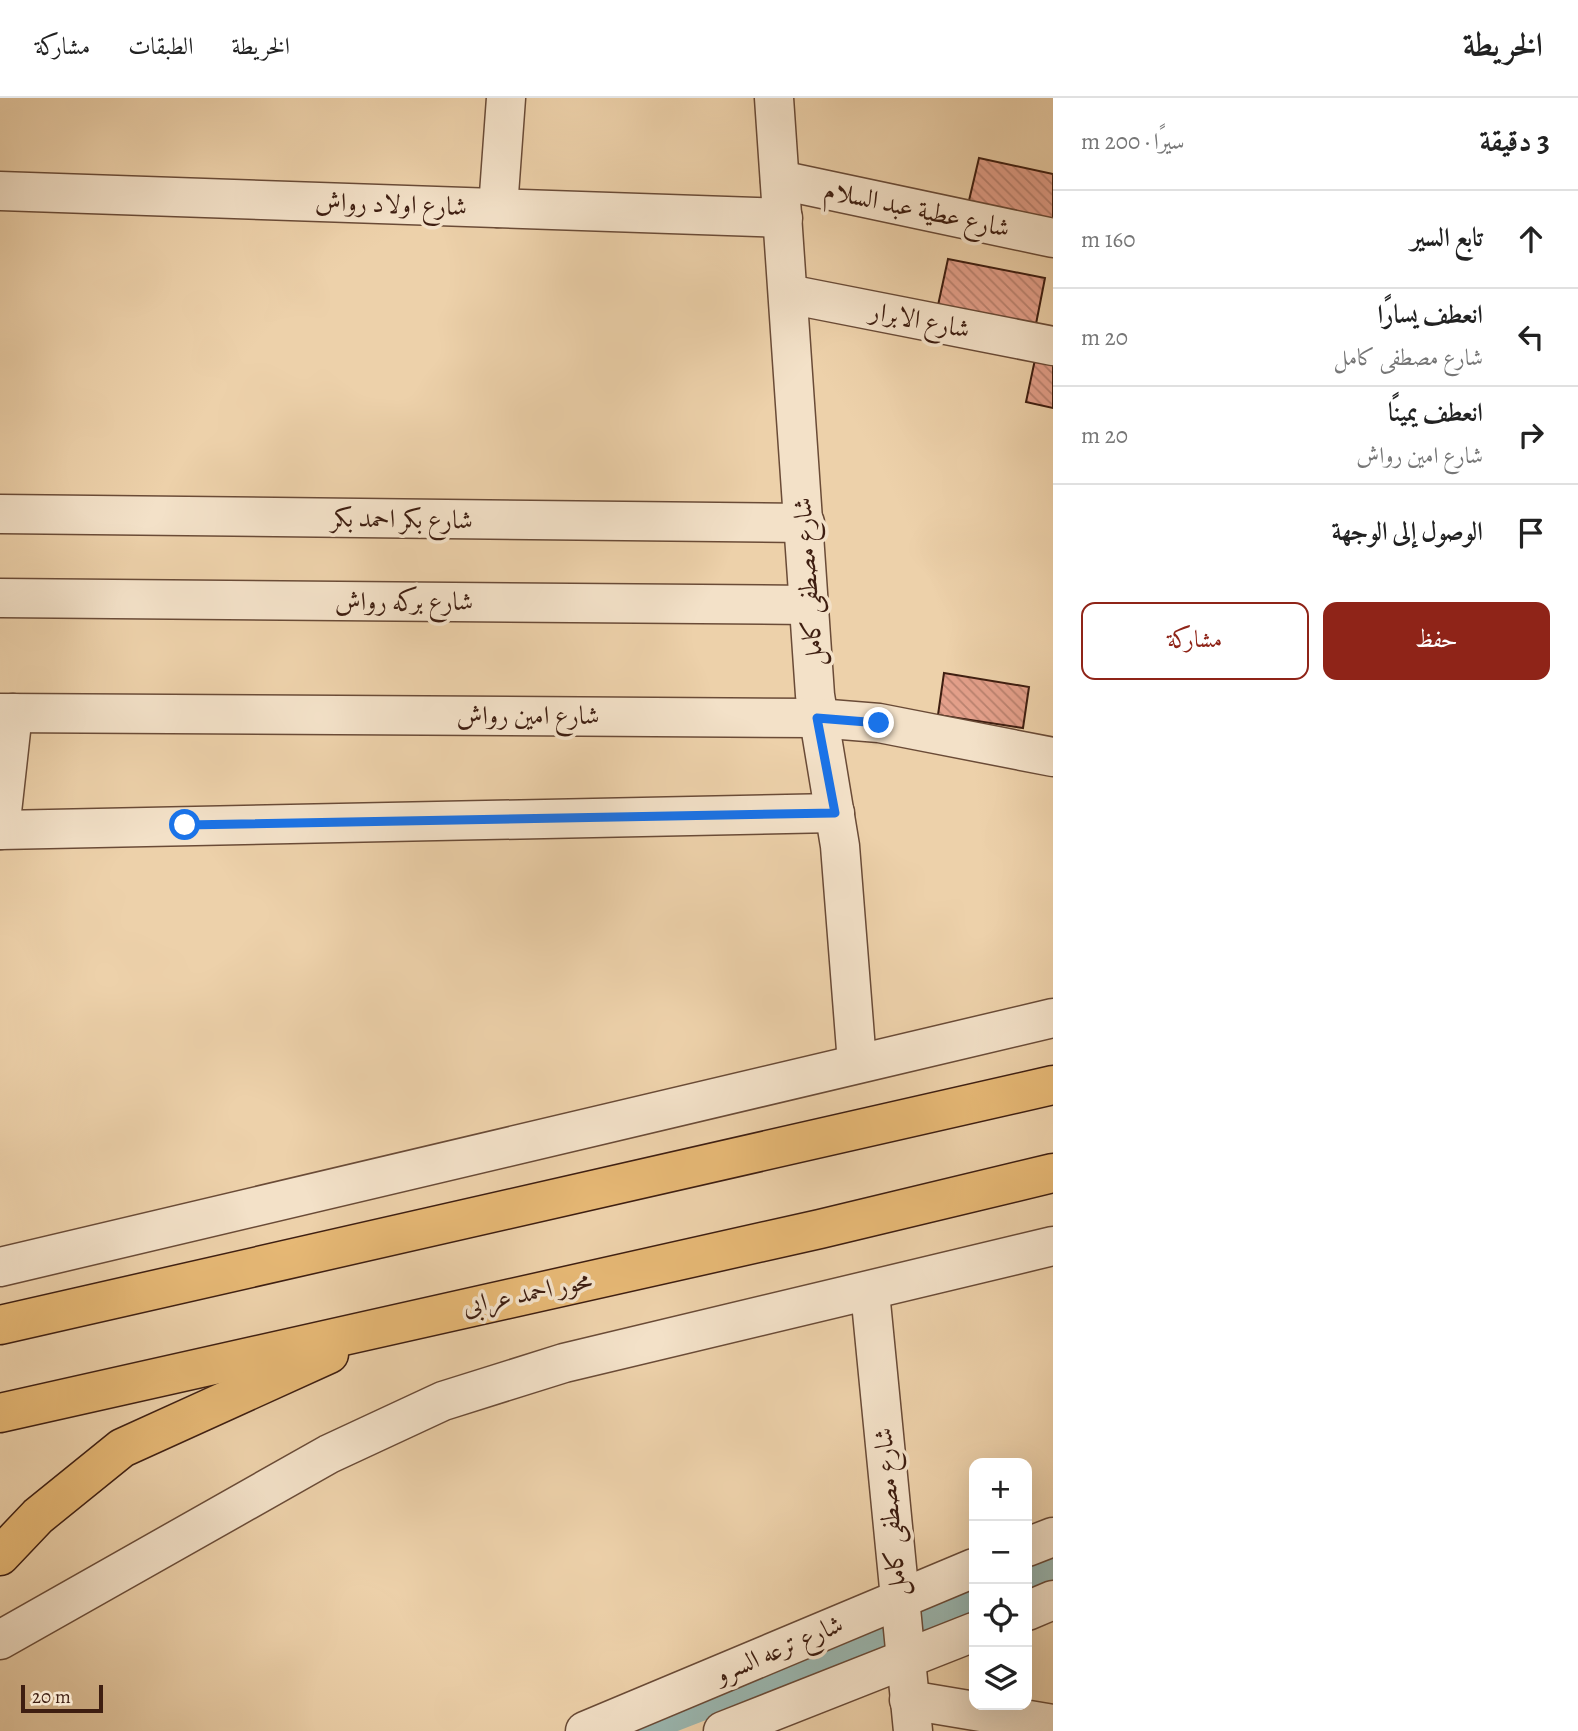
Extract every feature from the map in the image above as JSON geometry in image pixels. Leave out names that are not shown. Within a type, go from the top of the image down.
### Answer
[{"type":"highway","points":[[0,1325],[818,1142],[1053,1085]]},
{"type":"highway","name":"محور احمد عرابى","points":[[0,1413],[404,1320],[820,1229],[1053,1173]]},
{"type":"highway","points":[[0,1556],[38,1516],[122,1448],[404,1320]]},
{"type":"highway","points":[[98,1391],[117,1404],[124,1414],[127,1425],[122,1448]]},
{"type":"street","points":[[498,208],[506,98]]},
{"type":"street","name":"شارع مصطفى كامل","points":[[774,98],[817,718],[835,813],[857,1063]]},
{"type":"street","name":"شارع عطية عبد السلام","points":[[780,180],[1053,238]]},
{"type":"street","name":"شارع اولاد رواش","points":[[0,191],[783,218]]},
{"type":"street","name":"شارع الابرار","points":[[788,294],[1053,346]]},
{"type":"street","name":"شارع بكر احمد بكر","points":[[0,514],[805,523]]},
{"type":"street","name":"شارع بركه رواش","points":[[0,598],[809,605]]},
{"type":"street","points":[[6,713],[0,830],[835,813]]},
{"type":"street","name":"شارع امين رواش","points":[[6,713],[817,718],[879,723],[1053,757]]},
{"type":"street","points":[[0,1267],[1053,1018]]},
{"type":"street","points":[[0,1640],[329,1454],[443,1401],[564,1363],[870,1292],[1053,1246]]},
{"type":"street","name":"شارع مصطفى كامل","points":[[870,1292],[898,1604],[911,1715]]},
{"type":"street","points":[[1032,1545],[1053,1537]]},
{"type":"street","name":"شارع ترعه السرو","points":[[585,1731],[898,1604],[969,1570]]},
{"type":"street","points":[[1032,1609],[1053,1600]]},
{"type":"street","name":"شارع ترعه السرو","points":[[723,1731],[969,1634]]},
{"type":"street","points":[[911,1715],[1053,1724]]},
{"type":"building","points":[[979,158],[1053,174],[1053,227],[967,209]]},
{"type":"building","points":[[948,259],[1045,278],[1035,329],[937,310]]},
{"type":"building","points":[[1037,350],[1053,354],[1053,408],[1026,402]]},
{"type":"building","points":[[944,673],[1029,687],[1023,728],[938,715]]},
{"type":"waterway","points":[[1032,1579],[1053,1570]]},
{"type":"waterway","points":[[639,1731],[969,1603]]},
{"type":"route","points":[[185,825],[835,813],[817,718],[879,723]]}]
